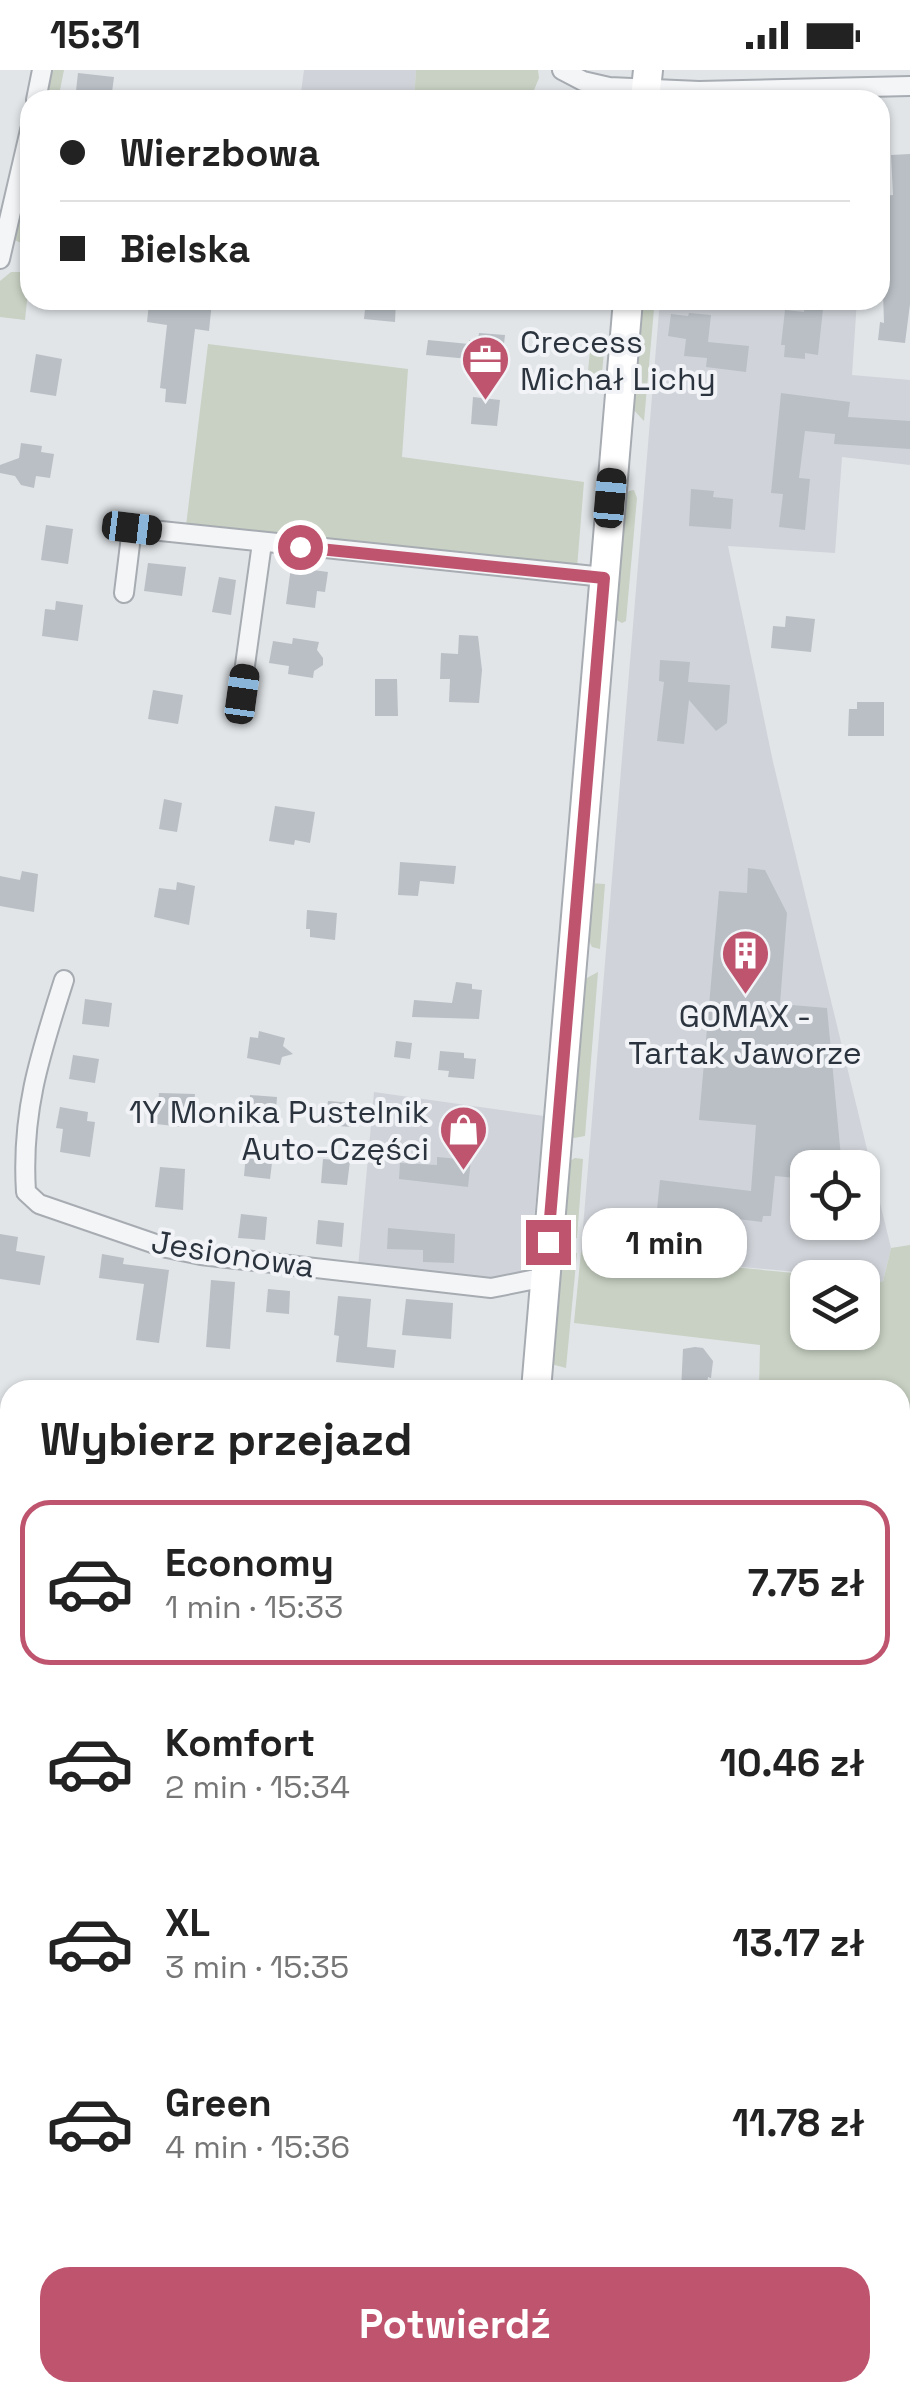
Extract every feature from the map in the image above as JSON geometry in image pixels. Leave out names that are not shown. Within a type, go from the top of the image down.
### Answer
[{"type":"main road","points":[[537,1380],[627,310]]},
{"type":"street","points":[[562,70],[595,85],[910,86]]},
{"type":"street","points":[[0,259],[20,173]]},
{"type":"street","points":[[124,593],[132,528],[604,578]]},
{"type":"street","points":[[242,694],[262,543]]},
{"type":"street","name":"Jesionowa","points":[[64,980],[34,1072],[24,1154],[26,1192],[39,1204],[167,1248],[201,1255],[491,1288],[546,1277]]},
{"type":"shaded area","points":[[304,70],[416,70],[415,90],[301,90]]},
{"type":"shaded area","points":[[659,310],[856,310],[852,375],[910,380],[910,465],[842,457],[835,553],[728,546],[773,762],[867,1150],[790,1150],[790,1240],[880,1240],[880,1203],[891,1248],[883,1282],[880,1260],[790,1260],[790,1271],[581,1252]]},
{"type":"shaded area","points":[[374,1092],[544,1116],[529,1271],[492,1282],[358,1267]]},
{"type":"green space","points":[[51,70],[64,70],[60,90],[46,90]]},
{"type":"green space","points":[[416,70],[538,70],[534,90],[415,90]]},
{"type":"green space","points":[[20,216],[20,242],[15,240]]},
{"type":"green space","points":[[11,272],[20,272],[20,310],[26,310],[25,320],[0,317],[0,281]]},
{"type":"green space","points":[[654,310],[644,421],[630,406],[639,313]]},
{"type":"green space","points":[[591,341],[605,342],[600,393],[586,391]]},
{"type":"green space","points":[[208,344],[408,369],[402,457],[584,482],[577,568],[186,526]]},
{"type":"green space","points":[[634,490],[637,498],[626,621],[622,623],[613,618],[624,500]]},
{"type":"green space","points":[[589,883],[605,884],[600,949],[592,947],[587,932]]},
{"type":"green space","points":[[598,972],[585,1136],[574,1138],[571,1135],[583,980]]},
{"type":"green space","points":[[583,1159],[577,1238],[572,1239],[562,1231],[568,1162]]},
{"type":"green space","points":[[910,1245],[910,1380],[759,1380],[760,1345],[574,1323],[581,1252],[790,1273],[790,1350],[880,1350],[880,1282],[891,1248]]},
{"type":"green space","points":[[577,1253],[566,1368],[551,1364],[560,1257]]},
{"type":"building","points":[[78,73],[114,77],[112,90],[76,90]]},
{"type":"building","points":[[910,154],[910,304],[905,343],[878,340],[884,310],[890,310],[891,155]]},
{"type":"building","points":[[148,310],[211,310],[209,331],[195,329],[186,404],[165,402],[166,389],[160,388],[167,325],[147,322]]},
{"type":"building","points":[[365,310],[396,310],[395,322],[364,319]]},
{"type":"building","points":[[785,310],[823,310],[818,355],[805,353],[805,359],[784,357],[785,345],[781,345]]},
{"type":"building","points":[[671,314],[711,315],[708,342],[749,346],[746,372],[706,367],[707,358],[684,356],[686,339],[668,336]]},
{"type":"building","points":[[479,333],[505,335],[502,362],[426,355],[428,340],[469,344],[469,340],[478,341]]},
{"type":"building","points":[[36,354],[62,359],[56,396],[30,392]]},
{"type":"building","points":[[781,393],[850,402],[848,417],[910,421],[910,449],[834,444],[835,434],[805,431],[799,478],[810,479],[805,530],[779,527],[783,494],[771,493]]},
{"type":"building","points":[[473,397],[500,400],[497,426],[471,424]]},
{"type":"building","points":[[21,443],[42,446],[41,452],[54,454],[50,478],[36,476],[34,488],[21,485],[15,476],[0,473],[0,465],[19,458]]},
{"type":"building","points":[[691,489],[714,491],[713,497],[733,499],[731,529],[689,526]]},
{"type":"building","points":[[46,525],[73,529],[68,564],[41,560]]},
{"type":"building","points":[[148,563],[186,567],[182,596],[144,591]]},
{"type":"building","points":[[291,567],[328,572],[325,592],[317,591],[315,608],[286,604]]},
{"type":"building","points":[[219,577],[236,580],[231,615],[212,612]]},
{"type":"building","points":[[56,601],[83,605],[78,641],[42,636],[45,609],[55,610]]},
{"type":"building","points":[[786,616],[815,619],[811,652],[771,648],[773,626],[785,627]]},
{"type":"building","points":[[459,635],[478,636],[482,670],[479,703],[449,702],[450,679],[440,679],[441,653],[458,654]]},
{"type":"building","points":[[293,638],[319,642],[317,650],[323,665],[314,671],[313,678],[288,674],[289,666],[269,663],[273,641],[292,644]]},
{"type":"building","points":[[660,660],[690,662],[688,682],[730,685],[727,723],[716,731],[689,700],[684,744],[657,741],[664,682],[659,681]]},
{"type":"building","points":[[375,679],[397,679],[398,716],[375,716]]},
{"type":"building","points":[[153,690],[183,695],[178,724],[148,719]]},
{"type":"building","points":[[857,702],[884,702],[884,736],[848,736],[849,709],[857,709]]},
{"type":"building","points":[[164,799],[182,803],[177,832],[159,829]]},
{"type":"building","points":[[275,806],[315,812],[310,843],[269,841]]},
{"type":"building","points":[[400,862],[456,866],[454,884],[420,881],[418,896],[398,895]]},
{"type":"building","points":[[748,868],[765,870],[787,913],[780,1004],[827,1008],[840,1150],[790,1150],[790,1177],[775,1176],[771,1216],[763,1216],[762,1222],[657,1209],[660,1180],[751,1191],[756,1125],[699,1120],[719,891],[747,893]]},
{"type":"building","points":[[22,871],[38,874],[34,912],[0,906],[0,876],[20,880]]},
{"type":"building","points":[[177,882],[195,886],[189,925],[154,917],[159,888],[176,890]]},
{"type":"building","points":[[307,910],[337,913],[335,940],[310,937],[310,929],[306,929]]},
{"type":"building","points":[[456,982],[482,990],[479,1019],[412,1017],[414,1000],[452,1003]]},
{"type":"building","points":[[85,999],[112,1003],[109,1027],[82,1024]]},
{"type":"building","points":[[259,1031],[285,1038],[283,1046],[293,1054],[282,1057],[280,1065],[247,1058],[250,1037],[258,1038]]},
{"type":"building","points":[[396,1041],[412,1043],[410,1059],[394,1057]]},
{"type":"building","points":[[440,1051],[464,1053],[464,1058],[476,1059],[474,1079],[448,1077],[449,1071],[438,1070]]},
{"type":"building","points":[[73,1055],[99,1059],[95,1083],[69,1079]]},
{"type":"building","points":[[159,1093],[195,1094],[193,1112],[184,1111],[183,1127],[156,1124]]},
{"type":"building","points":[[250,1095],[277,1097],[275,1121],[248,1119]]},
{"type":"building","points":[[328,1101],[354,1103],[352,1127],[325,1125]]},
{"type":"building","points":[[60,1107],[88,1112],[87,1121],[95,1122],[90,1157],[60,1152],[63,1129],[56,1128]]},
{"type":"building","points":[[246,1153],[273,1155],[270,1179],[244,1176]]},
{"type":"building","points":[[437,1157],[471,1160],[468,1187],[399,1179],[400,1163],[437,1165]]},
{"type":"building","points":[[323,1159],[350,1161],[347,1185],[321,1183]]},
{"type":"building","points":[[160,1167],[185,1169],[183,1210],[155,1207]]},
{"type":"building","points":[[241,1214],[267,1217],[265,1240],[238,1238]]},
{"type":"building","points":[[318,1220],[344,1223],[342,1247],[316,1244]]},
{"type":"building","points":[[388,1228],[455,1234],[454,1263],[423,1262],[423,1250],[387,1249]]},
{"type":"building","points":[[0,1234],[18,1237],[16,1251],[45,1256],[40,1285],[0,1279]]},
{"type":"building","points":[[102,1254],[124,1258],[123,1264],[169,1270],[159,1343],[136,1340],[144,1284],[99,1278]]},
{"type":"building","points":[[211,1280],[235,1282],[230,1349],[206,1347]]},
{"type":"building","points":[[268,1289],[290,1291],[289,1314],[266,1312]]},
{"type":"building","points":[[338,1296],[371,1299],[367,1347],[396,1350],[394,1368],[336,1362]]},
{"type":"building","points":[[406,1299],[453,1303],[451,1339],[402,1335]]},
{"type":"building","points":[[703,1348],[713,1361],[711,1378],[681,1380],[683,1349]]},
{"type":"place","name":"Crecess Michał Lichy","points":[[485,402]]},
{"type":"place","name":"GOMAX - Tartak Jaworze","points":[[745,996]]},
{"type":"place","name":"1Y Monika Pustelnik Auto-Części","points":[[464,1172]]},
{"type":"route","points":[[300,547],[604,578],[548,1242]]}]
